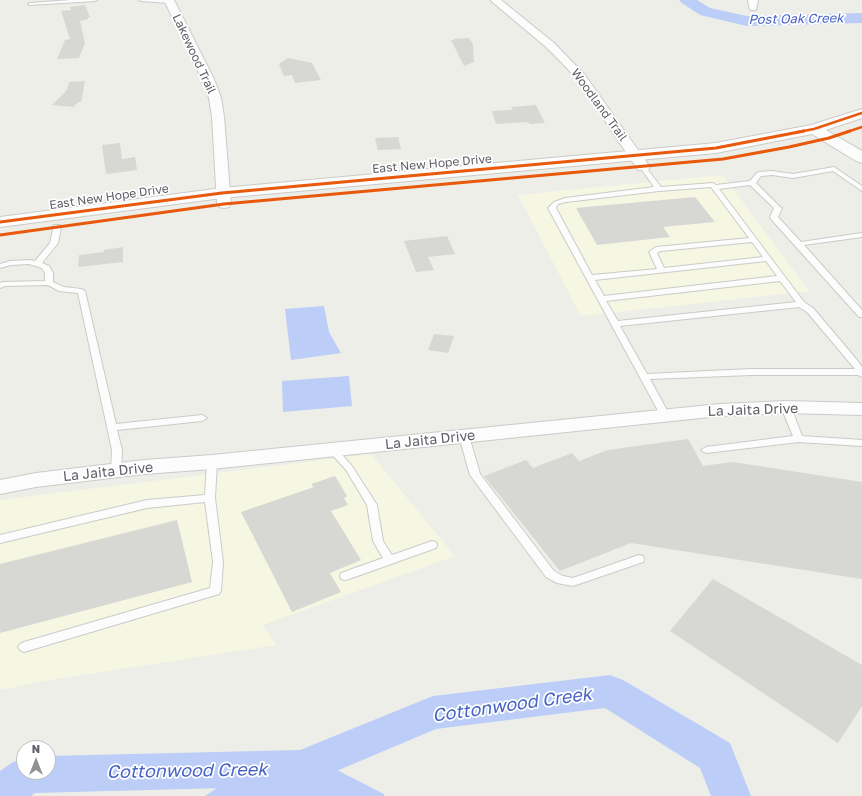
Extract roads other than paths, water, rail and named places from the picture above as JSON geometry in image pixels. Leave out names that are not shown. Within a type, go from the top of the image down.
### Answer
[{"type":"street","name":"Woodland Trail","points":[[494,0],[550,45],[581,77],[640,162]]},
{"type":"street","name":"Lakewood Trail","points":[[169,1],[208,80],[215,98],[218,117],[223,198]]},
{"type":"street","name":"East New Hope Drive","points":[[640,162],[814,129],[862,113]]},
{"type":"street","name":"East New Hope Drive","points":[[0,222],[223,198],[640,162],[747,155],[789,148],[862,127]]},
{"type":"street","points":[[814,129],[862,158]]},
{"type":"street","name":"East New Hope Drive","points":[[0,235],[57,227],[223,198]]},
{"type":"street","name":"La Jaita Drive","points":[[0,487],[36,480],[116,471],[720,410],[786,407],[862,409]]},
{"type":"lane","points":[[30,4],[95,0]]},
{"type":"lane","points":[[141,0],[169,1]]},
{"type":"lane","points":[[640,162],[659,189]]},
{"type":"lane","points":[[665,416],[552,208],[556,203],[565,200],[659,189],[714,187],[752,183],[759,174],[772,173],[793,176],[834,169],[862,189]]},
{"type":"lane","points":[[752,183],[778,208],[774,217],[862,315]]},
{"type":"lane","points":[[714,187],[801,304],[810,310],[862,373]]},
{"type":"lane","points":[[37,264],[54,243],[57,227]]},
{"type":"lane","points":[[799,244],[862,235]]},
{"type":"lane","points":[[662,270],[653,252],[659,249],[753,240]]},
{"type":"lane","points":[[590,278],[768,259]]},
{"type":"lane","points":[[0,266],[10,262],[29,262],[45,266],[49,273],[49,283]]},
{"type":"lane","points":[[601,299],[782,278]]},
{"type":"lane","points":[[1,283],[49,283],[62,289],[81,291],[117,450],[116,471]]},
{"type":"lane","points":[[615,324],[801,304]]},
{"type":"lane","points":[[644,377],[751,372],[862,373]]},
{"type":"lane","points":[[786,407],[799,439]]},
{"type":"lane","points":[[112,427],[202,418]]},
{"type":"lane","points":[[464,436],[475,475],[550,574],[561,580],[573,582],[639,559]]},
{"type":"lane","points":[[706,450],[799,439],[862,443]]},
{"type":"lane","points":[[333,450],[349,468],[372,505],[378,541],[389,560]]},
{"type":"lane","points":[[24,647],[215,591],[218,562],[210,498],[212,462]]},
{"type":"lane","points":[[0,539],[147,504],[210,498]]},
{"type":"lane","points":[[345,576],[432,546]]},
{"type":"water","points":[[324,306],[329,332],[341,353],[291,360],[285,309]]},
{"type":"water","points":[[349,376],[352,406],[283,412],[282,381]]},
{"type":"water","points":[[319,761],[384,794],[384,796],[205,796],[217,788],[257,784]]},
{"type":"waterway","name":"Post Oak Creek","points":[[687,0],[705,12],[747,21],[862,18]]},
{"type":"waterway","name":"Cottonwood Creek","points":[[0,796],[27,775],[301,768],[433,713],[610,691],[716,756],[731,796]]}]
